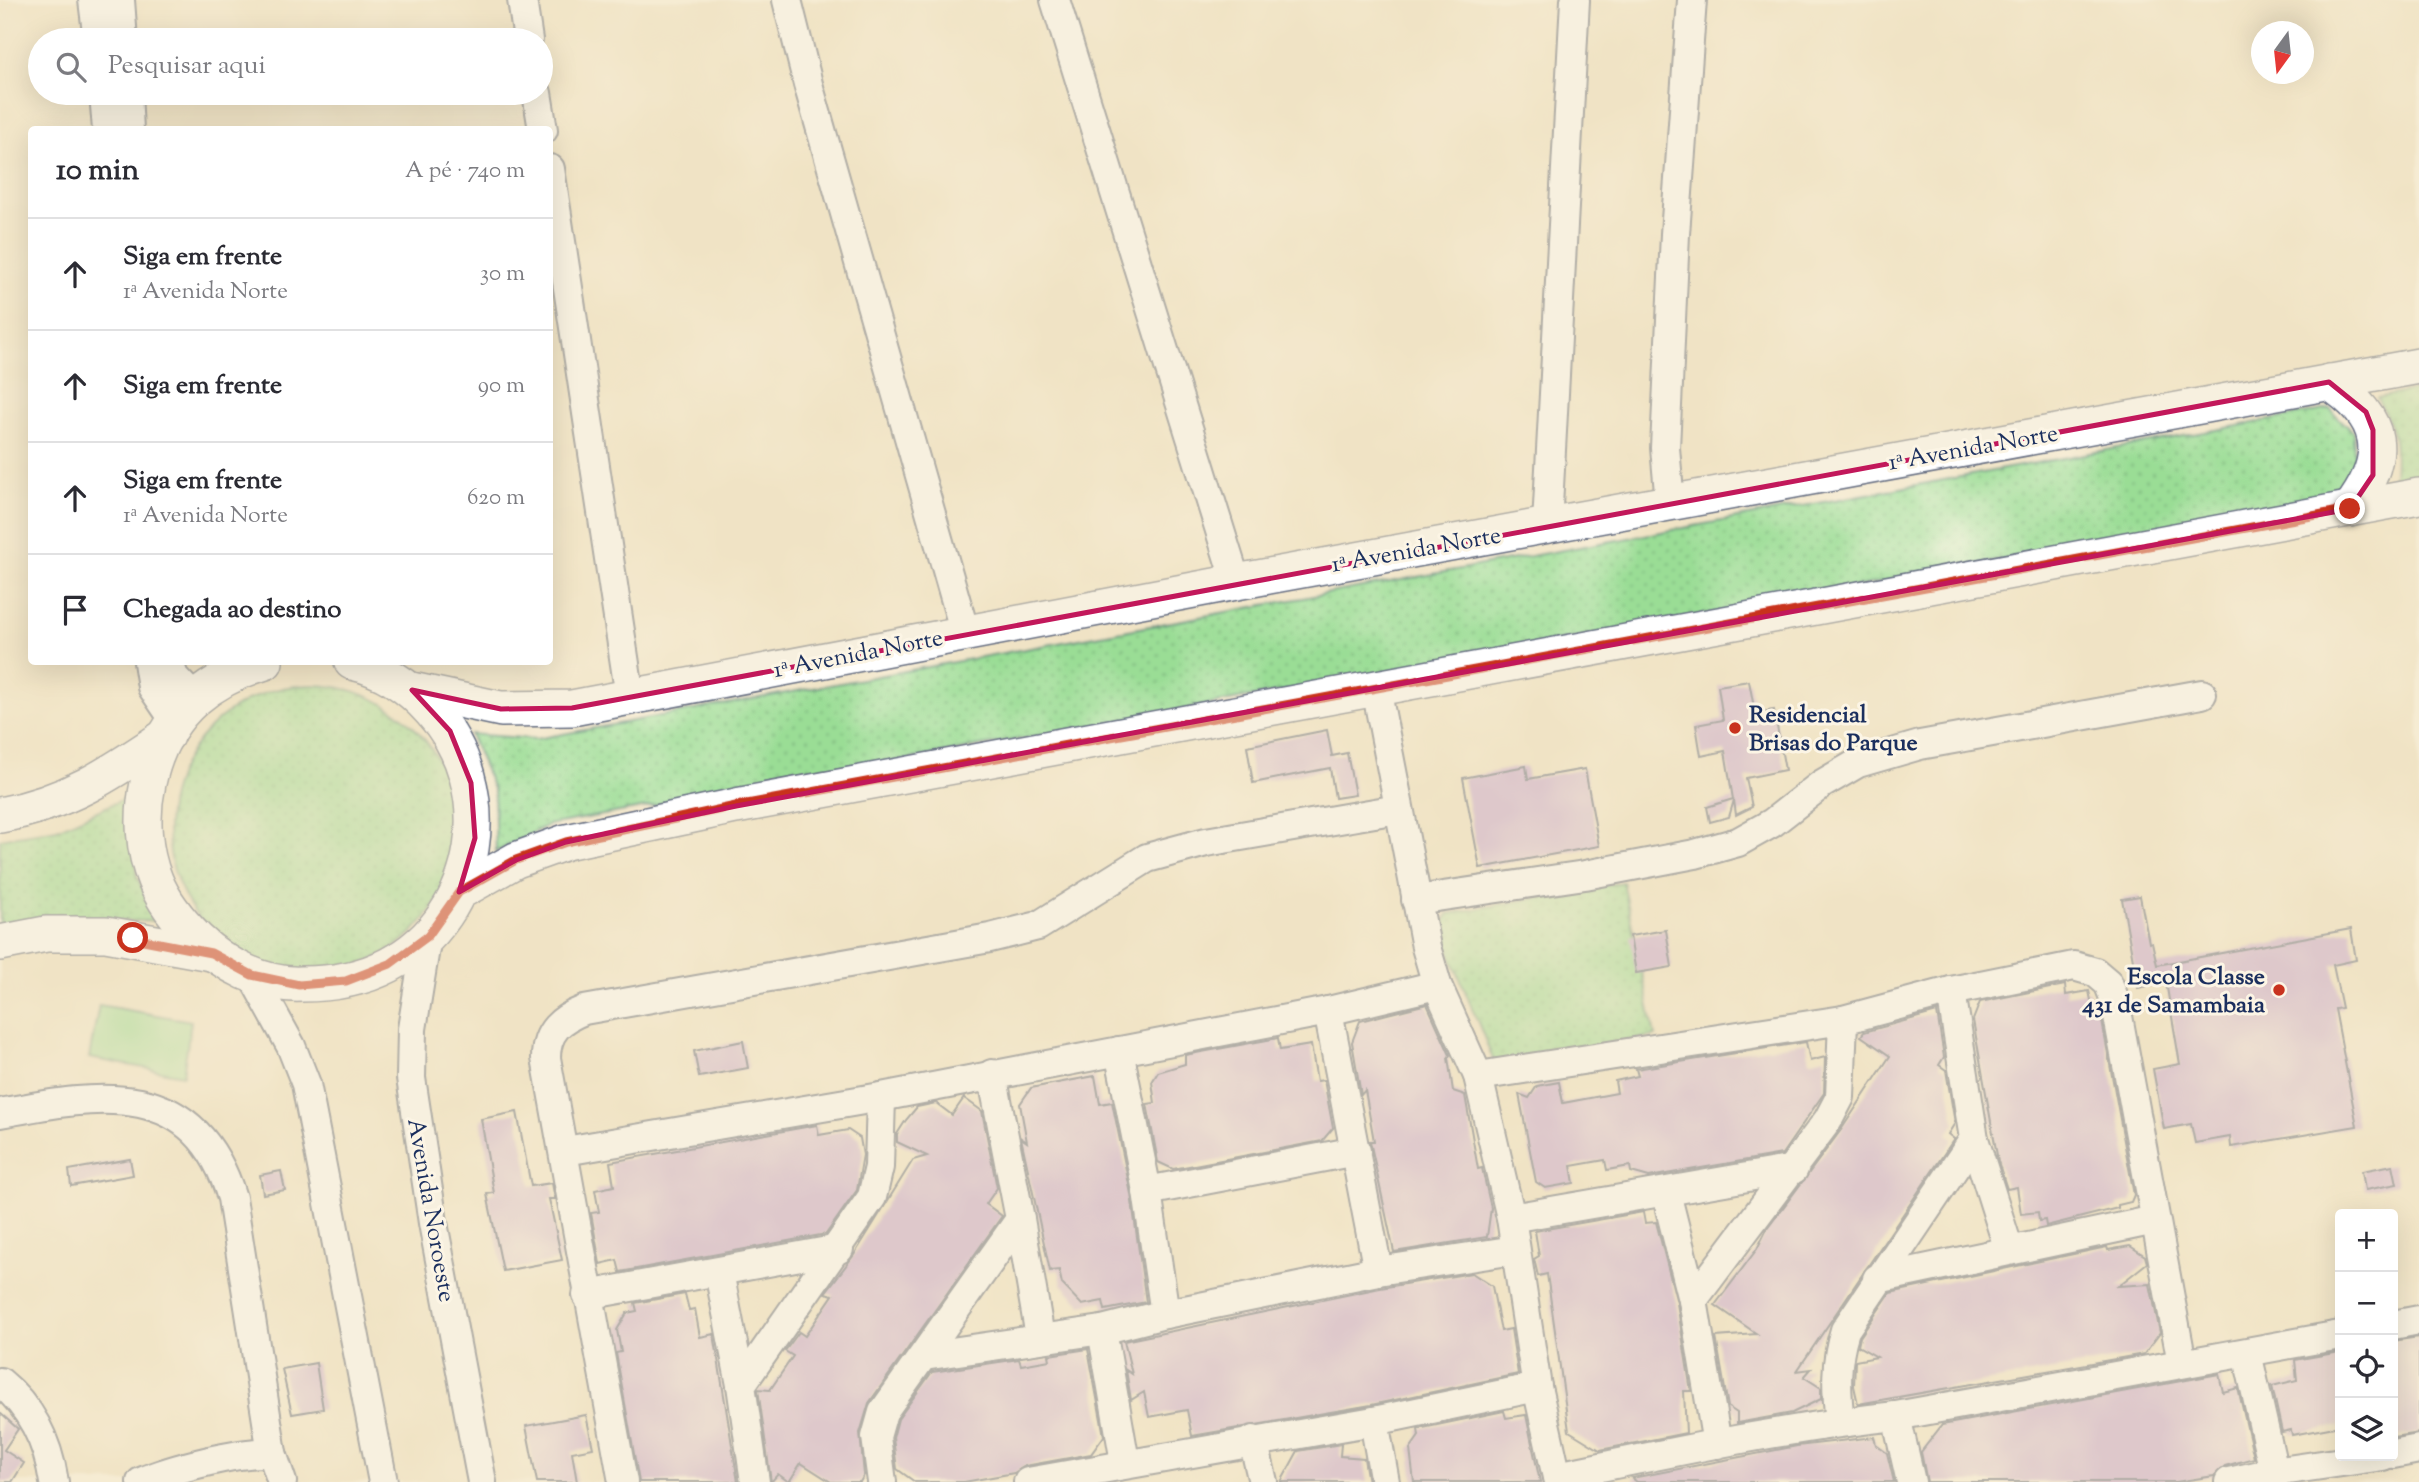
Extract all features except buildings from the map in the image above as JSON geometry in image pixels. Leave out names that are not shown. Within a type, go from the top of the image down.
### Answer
[{"type":"main road","name":"1ᵃ Avenida Norte","points":[[412,690],[502,709],[572,708],[965,632],[2419,366]]},
{"type":"main road","points":[[2329,382],[2354,398],[2366,412],[2372,430],[2375,452],[2373,475],[2350,509]]},
{"type":"main road","points":[[459,892],[516,860],[566,842],[736,806],[2419,496]]},
{"type":"main road","points":[[0,815],[34,808],[88,787],[179,719],[233,672],[255,665]]},
{"type":"main road","points":[[179,719],[147,782],[144,831],[155,879],[177,920],[211,953],[252,975],[299,985],[346,981],[390,964],[428,936],[459,892],[475,838],[471,783],[450,731],[412,690],[366,665]]},
{"type":"main road","points":[[0,943],[46,934],[106,934],[211,953]]},
{"type":"street","points":[[93,0],[96,28]]},
{"type":"street","points":[[120,0],[122,28]]},
{"type":"street","points":[[522,0],[526,28]]},
{"type":"street","points":[[787,0],[812,97],[965,632]]},
{"type":"street","points":[[1055,0],[1236,582]]},
{"type":"street","points":[[1552,525],[1575,0]]},
{"type":"street","points":[[1552,525],[1569,394],[1591,0]]},
{"type":"street","points":[[1670,503],[1666,434],[1692,0]]},
{"type":"street","points":[[105,105],[107,126]]},
{"type":"street","points":[[128,105],[129,126]]},
{"type":"street","points":[[539,105],[542,126]]},
{"type":"street","points":[[553,189],[631,697]]},
{"type":"street","points":[[148,665],[152,687],[179,719]]},
{"type":"street","points":[[170,665],[179,719]]},
{"type":"street","points":[[1376,688],[1416,900],[1437,985],[1478,1076],[1511,1217],[1536,1387],[1557,1479],[1717,1444],[1840,1422],[1896,1416],[2335,1336]]},
{"type":"street","points":[[1416,900],[1585,875],[1738,842],[1772,823],[1822,784],[1858,763],[1920,745],[2202,694]]},
{"type":"street","points":[[624,1482],[587,1295],[546,1045],[561,1021],[584,1010],[990,938],[1038,926],[1147,858],[1206,842],[1398,809]]},
{"type":"street","name":"Avenida Noroeste","points":[[428,936],[412,1029],[411,1077],[433,1223],[482,1482]]},
{"type":"street","points":[[1478,1076],[1843,1020],[1951,991],[2074,966],[2095,972],[2108,982],[2115,1000],[2182,1363]]},
{"type":"street","points":[[252,975],[291,1046],[306,1084],[383,1482]]},
{"type":"street","points":[[565,1151],[881,1097],[1328,1011],[1437,985]]},
{"type":"street","points":[[1951,991],[1974,1139],[2009,1250]]},
{"type":"street","points":[[1328,1011],[1378,1271]]},
{"type":"street","points":[[1693,1300],[1828,1121],[1840,1097],[1843,1020]]},
{"type":"street","points":[[1119,1051],[1147,1191],[1165,1314]]},
{"type":"street","points":[[992,1074],[1040,1337]]},
{"type":"street","points":[[741,1385],[839,1249],[877,1184],[881,1097]]},
{"type":"street","points":[[0,1113],[53,1103],[126,1101],[178,1115],[204,1140],[223,1167],[232,1198],[272,1452],[282,1482]]},
{"type":"street","points":[[1840,1422],[1837,1355],[1845,1330],[1974,1139]]},
{"type":"street","points":[[1147,1191],[1356,1151]]},
{"type":"street","points":[[1511,1217],[1666,1193],[1794,1169]]},
{"type":"street","points":[[1666,1193],[1693,1300],[1717,1444]]},
{"type":"street","points":[[882,1482],[876,1426],[883,1412],[1020,1219]]},
{"type":"street","points":[[1877,1279],[2155,1220]]},
{"type":"street","points":[[587,1295],[839,1249]]},
{"type":"street","points":[[924,1356],[1102,1330],[1165,1314],[1378,1271],[1515,1250]]},
{"type":"street","points":[[719,1272],[741,1385],[755,1482]]},
{"type":"street","points":[[2398,1324],[2419,1320]]},
{"type":"street","points":[[1102,1330],[1125,1462]]},
{"type":"street","points":[[2248,1353],[2274,1472]]},
{"type":"street","points":[[0,1382],[18,1396],[44,1441],[54,1482]]},
{"type":"street","points":[[1028,1482],[1125,1462],[1374,1421],[1536,1387]]},
{"type":"street","points":[[1896,1416],[1911,1482]]},
{"type":"street","points":[[1374,1421],[1385,1482]]},
{"type":"street","points":[[1254,1440],[1263,1482]]},
{"type":"street","points":[[2229,1482],[2274,1472],[2382,1462],[2419,1449]]},
{"type":"street","points":[[141,1482],[158,1474],[253,1452],[272,1452]]},
{"type":"highlighted area","points":[[2329,382],[2366,412],[2373,430],[2373,475],[2350,509],[736,806],[566,842],[516,860],[459,892],[475,838],[471,783],[450,731],[412,690],[501,709],[572,708]]},
{"type":"green space","points":[[2419,389],[2419,481],[2393,485],[2394,440],[2377,398]]},
{"type":"green space","points":[[2330,409],[2353,432],[2355,472],[2331,500],[548,825],[496,852],[494,791],[470,734],[536,739]]},
{"type":"green space","points":[[312,685],[340,688],[380,702],[403,718],[423,738],[445,774],[453,801],[456,829],[453,857],[439,897],[423,920],[403,940],[367,962],[340,970],[312,973],[284,970],[244,956],[221,940],[201,920],[179,884],[171,857],[168,829],[171,801],[185,761],[201,738],[221,718],[257,696],[284,688]]},
{"type":"green space","points":[[137,793],[136,874],[157,921],[64,921],[0,934],[0,839],[57,829]]},
{"type":"green space","points":[[1623,882],[1655,1036],[1495,1064],[1440,930],[1448,914]]},
{"type":"green space","points":[[99,1005],[191,1021],[183,1075],[89,1058]]},
{"type":"place","name":"Residencial Brisas do Parque","points":[[1735,728]]},
{"type":"place","name":"Escola Classe 431 de Samambaia","points":[[2279,990]]},
{"type":"route","points":[[133,938],[211,953],[252,975],[299,985],[346,981],[390,964],[428,936],[459,892],[516,860],[566,842],[736,806],[2350,509]]}]
